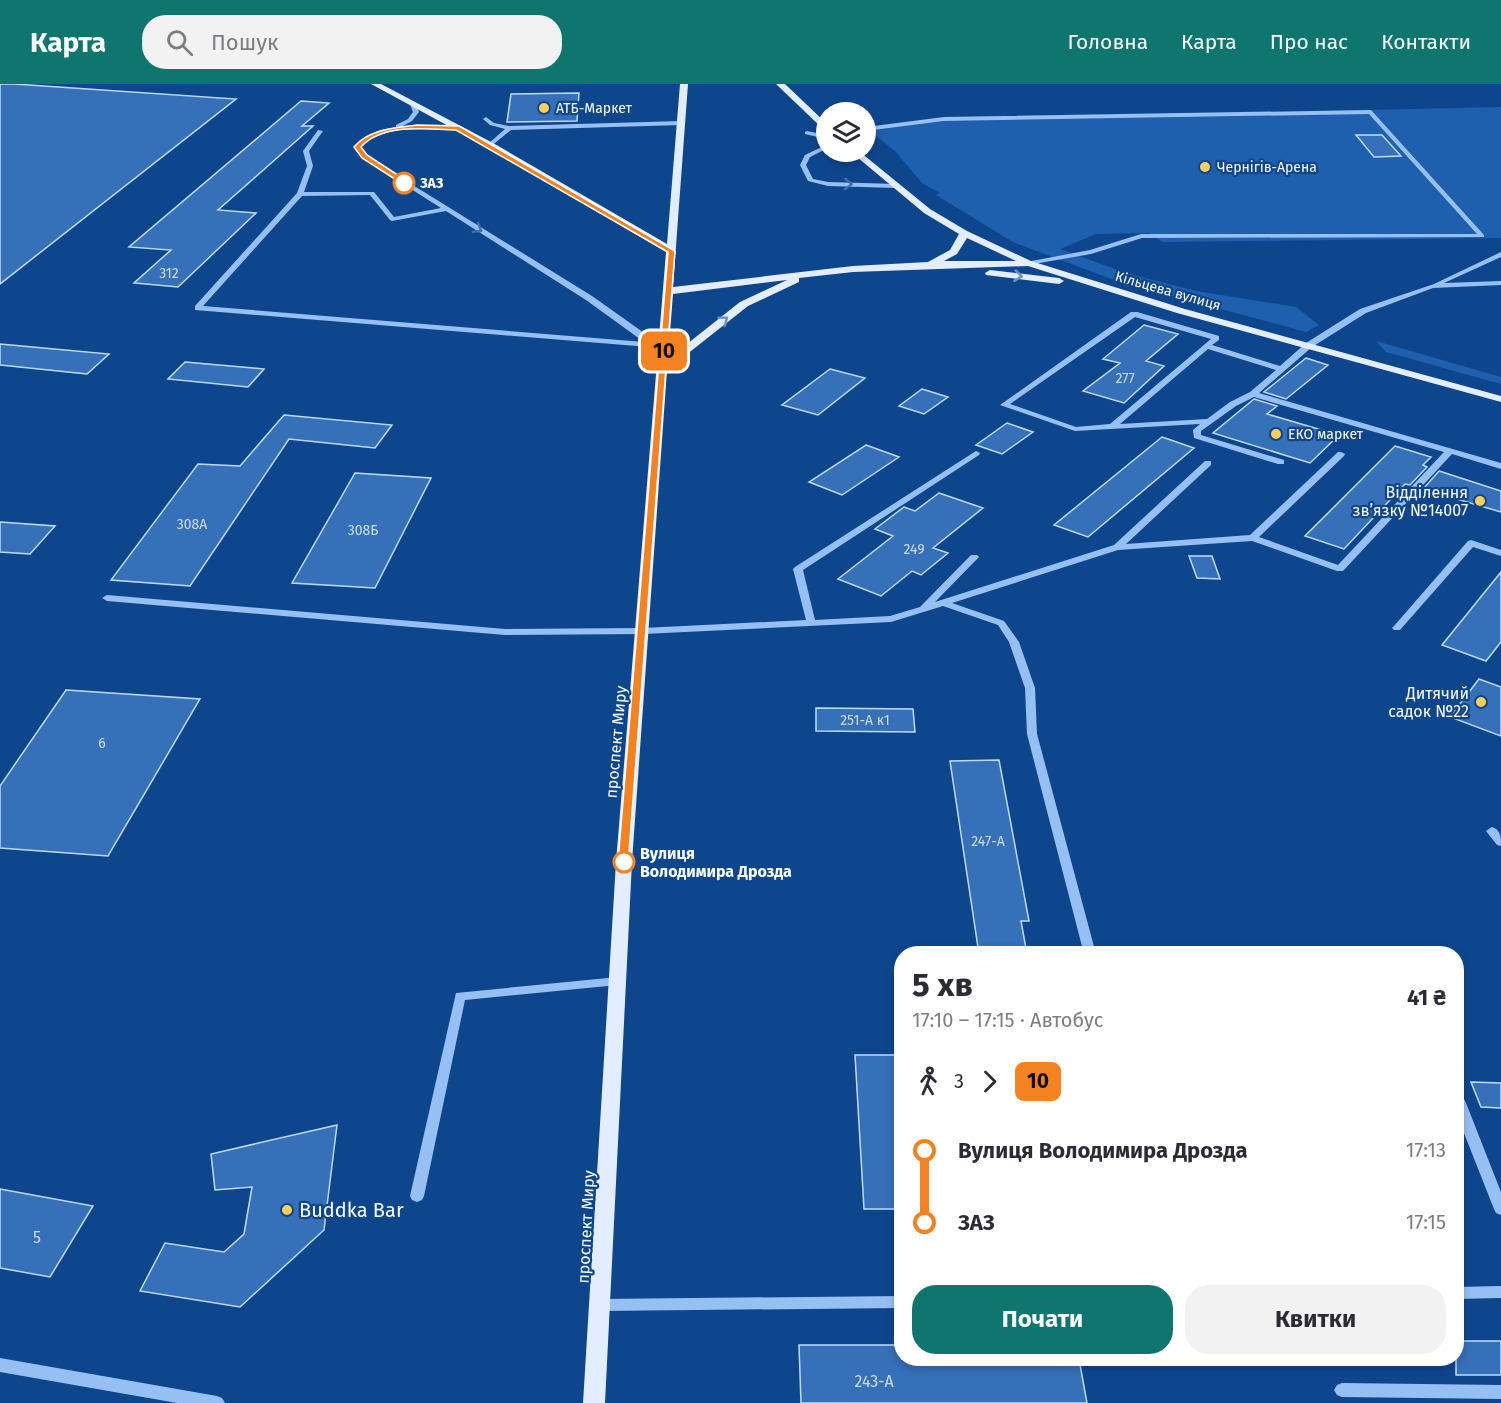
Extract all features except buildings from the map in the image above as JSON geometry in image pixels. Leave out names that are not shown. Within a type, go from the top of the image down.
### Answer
[{"type":"main road","points":[[375,84],[490,145],[672,251]]},
{"type":"main road","name":"проспект Миру","points":[[594,1403],[625,851],[684,84]]},
{"type":"main road","points":[[780,84],[816,118]]},
{"type":"main road","name":"Кільцева вулиця","points":[[867,162],[927,211],[1028,263],[1090,284],[1501,399]]},
{"type":"main road","points":[[918,266],[953,252],[962,244],[964,232]]},
{"type":"main road","points":[[669,291],[811,273],[918,266],[1028,263]]},
{"type":"main road","points":[[918,266],[1090,284]]},
{"type":"main road","points":[[662,369],[744,304],[811,273]]},
{"type":"street","points":[[413,104],[416,112],[410,120],[364,139],[357,147],[364,157],[589,298],[652,345],[662,369]]},
{"type":"street","points":[[876,128],[944,119],[1135,113],[1371,112],[1482,236],[1141,236],[1091,252],[1028,263]]},
{"type":"street","points":[[486,119],[492,124],[509,128],[681,123]]},
{"type":"street","points":[[389,130],[417,127],[457,128]]},
{"type":"street","points":[[490,145],[509,128]]},
{"type":"street","points":[[320,131],[306,152],[310,166],[300,194],[198,308],[652,345]]},
{"type":"street","points":[[807,133],[816,135]]},
{"type":"street","points":[[475,137],[500,134]]},
{"type":"street","points":[[816,152],[807,156],[803,165],[810,180],[828,184],[896,186]]},
{"type":"street","points":[[300,194],[372,194],[392,219],[447,209]]},
{"type":"street","points":[[1281,462],[1197,436],[1197,430],[1233,404],[1253,394],[1310,345],[1363,311],[1432,286],[1501,254]]},
{"type":"street","points":[[1432,286],[1501,283]]},
{"type":"street","points":[[1113,426],[1216,338],[1134,314],[1004,405],[1075,429],[1206,422]]},
{"type":"street","points":[[1206,346],[1282,369]]},
{"type":"street","points":[[1253,394],[1450,451],[1500,463]]},
{"type":"street","points":[[107,598],[505,632],[643,631],[891,620],[1117,547],[1253,538],[1340,569],[1450,451]]},
{"type":"street","points":[[811,623],[798,569],[976,453]]},
{"type":"street","points":[[1253,538],[1341,454]]},
{"type":"street","points":[[1117,547],[1208,463]]},
{"type":"street","points":[[1397,628],[1471,543],[1501,553]]},
{"type":"street","points":[[921,610],[974,557]]},
{"type":"street","points":[[944,603],[1001,623],[1014,642],[1030,688],[1032,734],[1087,946]]},
{"type":"street","points":[[1492,831],[1501,842]]},
{"type":"street","points":[[417,1196],[460,996],[618,981]]},
{"type":"street","points":[[1464,1116],[1501,1209]]},
{"type":"street","points":[[1464,1293],[1501,1292]]},
{"type":"street","points":[[600,1305],[894,1302]]},
{"type":"street","points":[[0,1365],[217,1403]]},
{"type":"street","points":[[1342,1390],[1501,1392]]},
{"type":"shaded area","name":"Чернігів-Арена","points":[[1501,107],[1501,238],[1163,242],[1148,233],[1096,234],[1060,249],[1126,273],[1196,291],[1296,307],[1319,325],[1306,332],[1117,281],[1013,242],[936,195],[940,193],[922,183],[895,151],[876,136],[876,130],[944,121],[1326,115],[1323,111]]},
{"type":"shaded area","points":[[1376,341],[1501,377],[1501,384],[1386,352]]},
{"type":"bus line","name":"10","points":[[404,183],[364,157],[357,147],[364,139],[389,130],[417,127],[457,128],[672,251],[624,862]]},
{"type":"place","name":"АТБ-Маркет","points":[[544,108]]},
{"type":"place","name":"Чернігів-Арена","points":[[1205,167]]},
{"type":"place","name":"ЗАЗ","points":[[404,183]]},
{"type":"place","name":"ЕКО маркет","points":[[1276,434]]},
{"type":"place","name":"Відділення зв’язку №14007","points":[[1480,501]]},
{"type":"place","name":"Дитячий садок №22","points":[[1481,702]]},
{"type":"place","name":"Вулиця Володимира Дрозда","points":[[624,862]]},
{"type":"place","name":"Buddka Bar","points":[[287,1210]]}]
